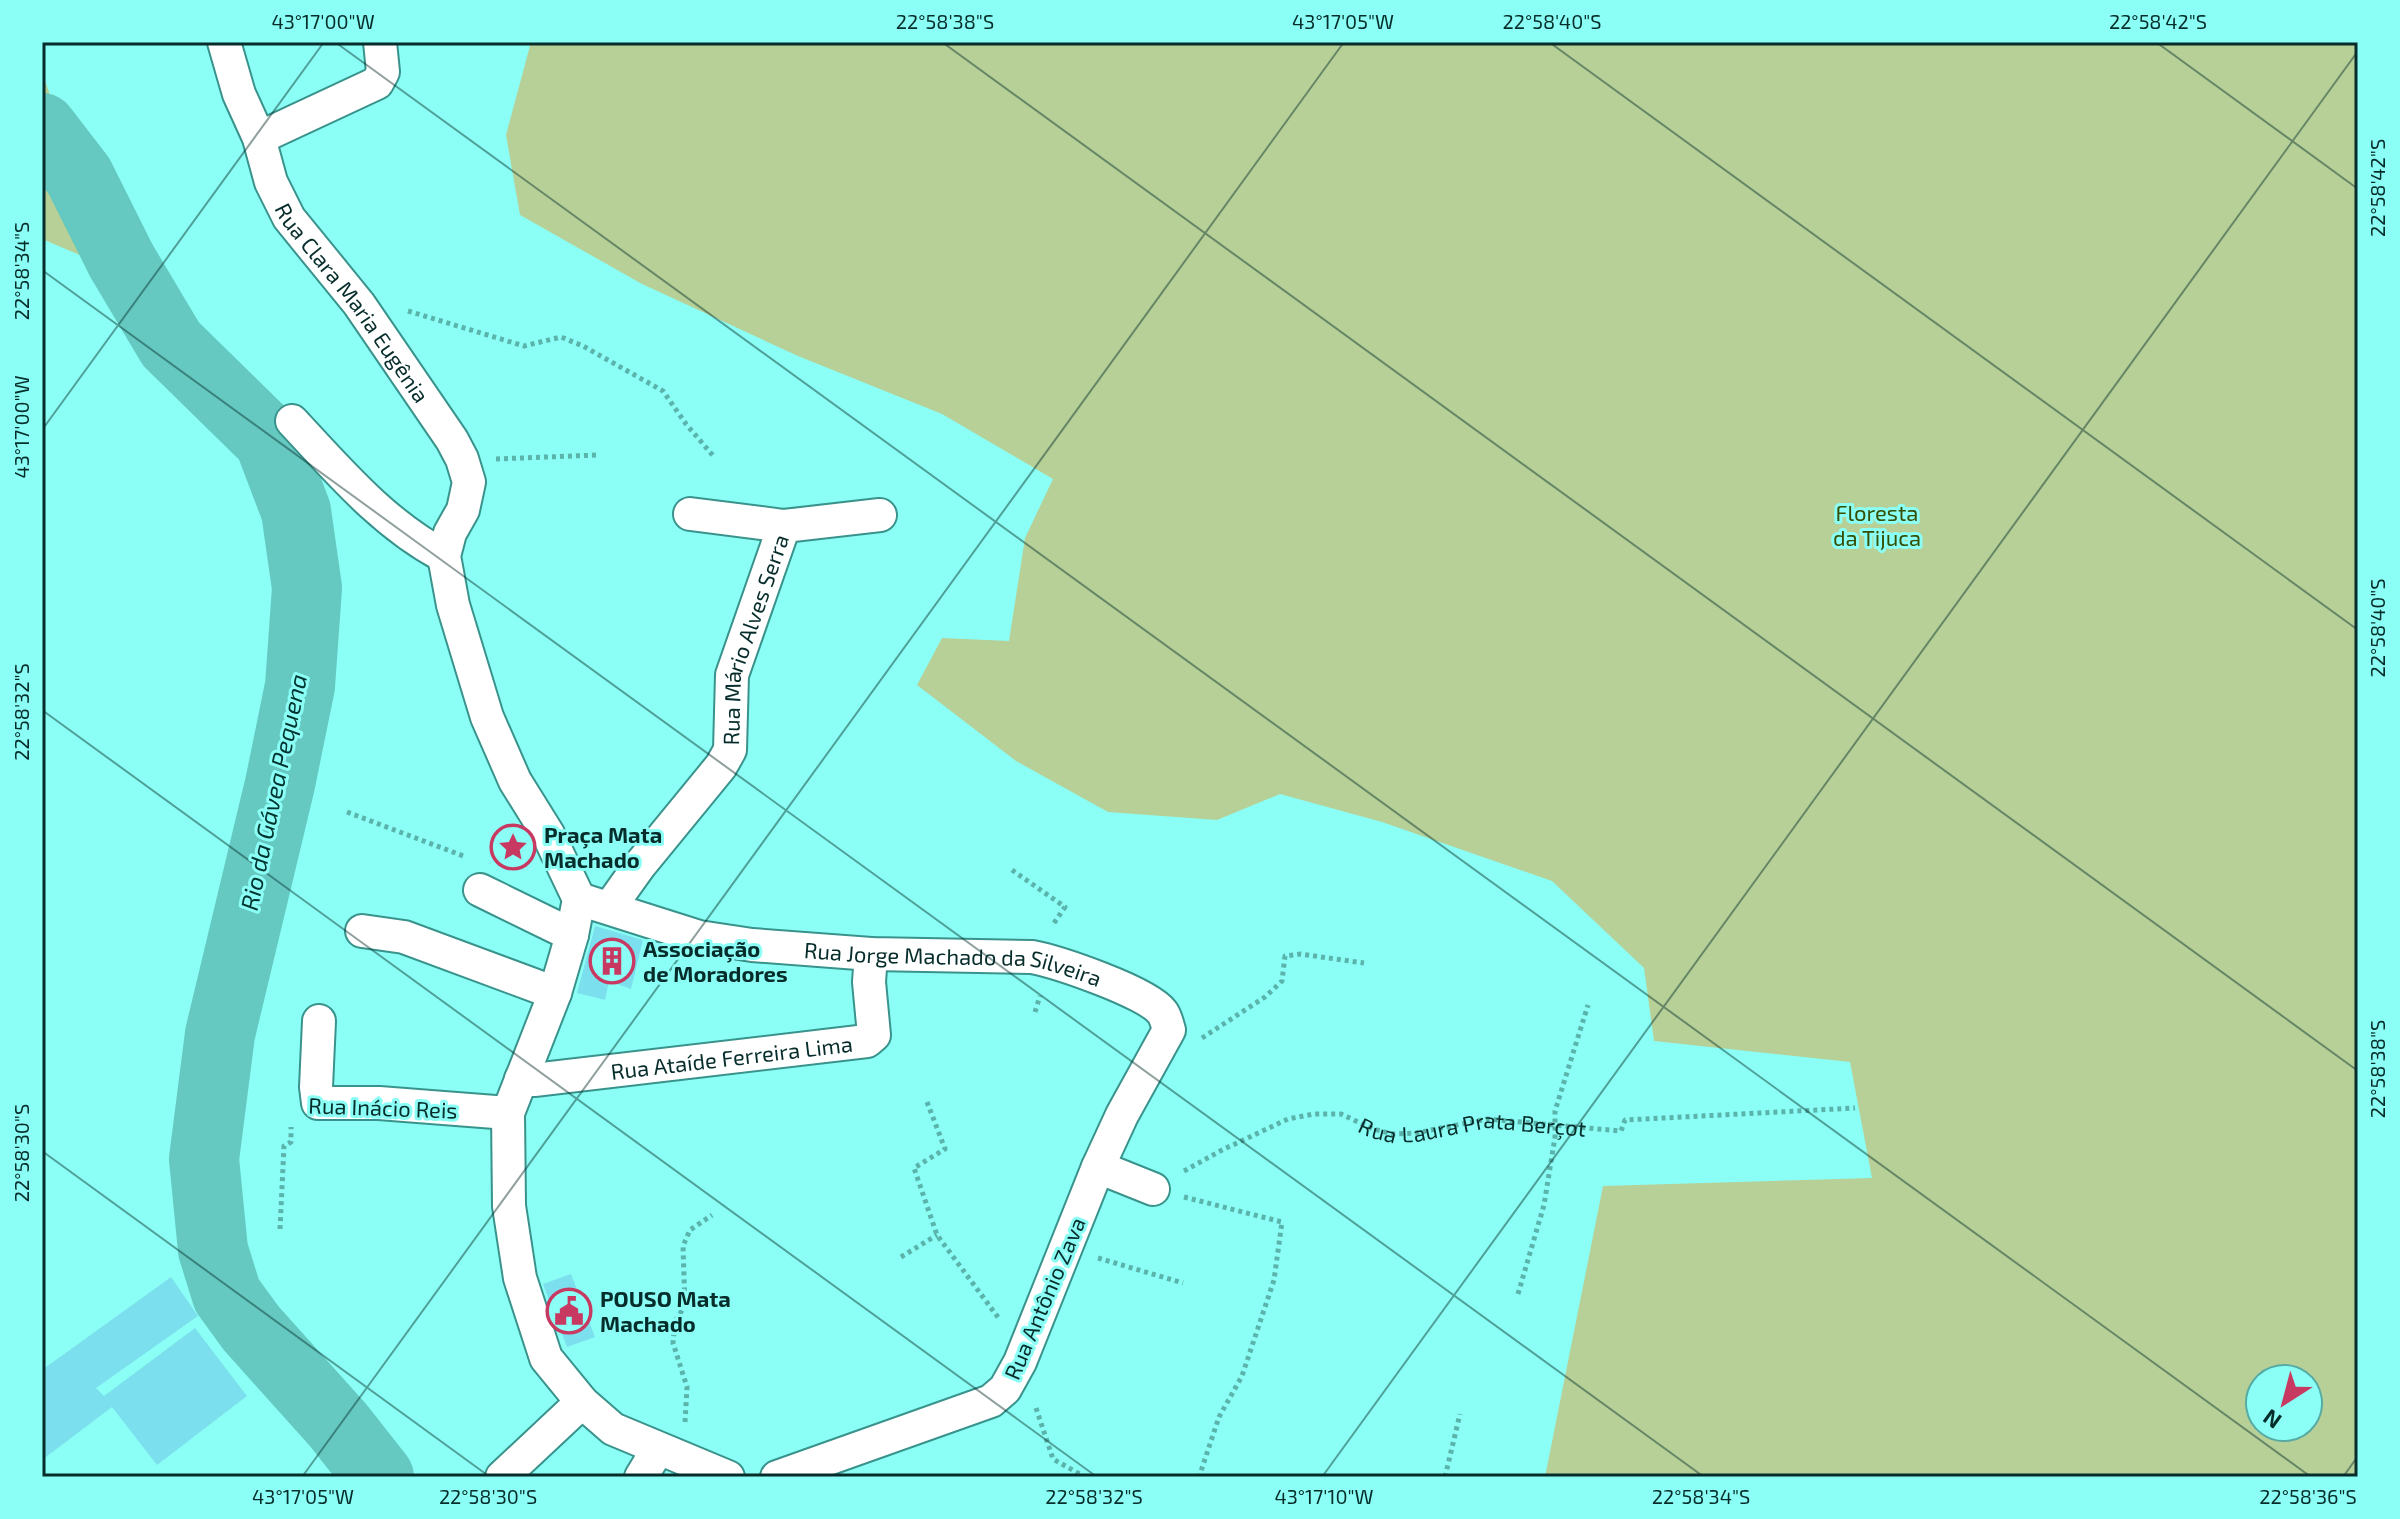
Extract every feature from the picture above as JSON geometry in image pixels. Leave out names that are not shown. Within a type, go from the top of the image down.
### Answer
[{"type":"street","name":"Rua Clara Maria Eugênia","points":[[224,42],[239,94],[259,138],[271,182],[289,218],[359,304],[452,440],[466,472]]},
{"type":"street","points":[[259,138],[377,83],[383,72],[380,42]]},
{"type":"street","points":[[292,421],[365,499],[422,544],[444,556]]},
{"type":"street","points":[[466,472],[469,482],[463,510],[450,533],[444,556],[453,605],[487,717],[515,781],[548,834],[579,899],[572,935],[528,1079],[508,1113],[509,1206],[520,1278],[546,1358],[582,1402],[613,1429],[728,1477]]},
{"type":"street","points":[[690,514],[784,526]]},
{"type":"street","name":"Rua Mário Alves Serra","points":[[610,907],[649,853],[721,766],[730,750],[732,675],[784,526],[880,515]]},
{"type":"street","points":[[480,890],[572,935]]},
{"type":"street","name":"Rua Jorge Machado da Silveira","points":[[579,899],[699,937],[870,968],[1032,957],[1053,961],[1139,996],[1164,1013],[1169,1030]]},
{"type":"street","points":[[362,931],[404,937],[555,993]]},
{"type":"street","name":"Rua Ataíde Ferreira Lima","points":[[528,1079],[867,1041],[874,1035],[870,968]]},
{"type":"street","name":"Rua Inácio Reis","points":[[319,1021],[317,1095],[508,1113]]},
{"type":"street","name":"Rua Antônio Zava","points":[[777,1477],[991,1401],[1005,1389],[1024,1352],[1098,1167],[1122,1115],[1169,1030]]},
{"type":"street","points":[[1098,1167],[1153,1189]]},
{"type":"street","points":[[502,1477],[582,1402]]},
{"type":"street","points":[[641,1477],[672,1454]]},
{"type":"path","points":[[359,304],[398,308],[524,346],[561,337],[663,391],[715,458]]},
{"type":"path","points":[[466,472],[496,459],[598,455]]},
{"type":"path","points":[[347,812],[470,859]]},
{"type":"path","points":[[1012,870],[1065,907],[1032,957]]},
{"type":"path","points":[[1154,1058],[1204,1036],[1265,997],[1282,981],[1285,956],[1300,954],[1364,963]]},
{"type":"path","points":[[1518,1294],[1544,1205],[1555,1137],[1555,1111],[1588,1005]]},
{"type":"path","name":"Rua Inácio Reis","points":[[280,1229],[284,1146],[291,1142],[292,1104],[317,1095]]},
{"type":"path","points":[[927,1102],[945,1149],[914,1168],[937,1235],[1024,1352],[1053,1459],[1085,1477]]},
{"type":"path","name":"Rua Laura Prata Berçot","points":[[1153,1189],[1253,1135],[1288,1119],[1314,1114],[1341,1114],[1373,1129],[1393,1134],[1416,1133],[1487,1119],[1621,1131],[1625,1120],[1855,1108]]},
{"type":"path","points":[[1153,1189],[1282,1222],[1274,1280],[1242,1376],[1219,1417],[1199,1477]]},
{"type":"path","points":[[672,1454],[687,1387],[673,1343],[675,1321],[685,1306],[683,1246],[690,1230],[712,1215]]},
{"type":"path","points":[[901,1257],[937,1235]]},
{"type":"path","points":[[1066,1250],[1183,1283]]},
{"type":"path","points":[[1445,1477],[1460,1414]]},
{"type":"green space","name":"Floresta da Tijuca","points":[[531,42],[2358,42],[2358,1477],[1545,1477],[1603,1186],[1872,1178],[1850,1062],[1654,1041],[1644,968],[1552,881],[1382,822],[1280,794],[1217,820],[1108,812],[1016,761],[917,685],[942,638],[1009,641],[1025,538],[1053,479],[942,414],[798,356],[642,284],[520,215],[506,135]]},
{"type":"green space","points":[[42,73],[128,303],[94,261],[42,239]]},
{"type":"building","name":"Associação de Moradores","points":[[595,926],[643,940],[631,989],[609,981],[605,1000],[577,993]]},
{"type":"building","name":"POUSO Mata Machado","points":[[571,1274],[595,1337],[567,1347],[543,1284]]},
{"type":"building","points":[[171,1277],[198,1316],[96,1388],[104,1396],[195,1328],[247,1396],[157,1465],[112,1407],[42,1460],[42,1370]]},
{"type":"waterway","name":"Rio da Gávea Pequena","points":[[42,128],[79,176],[121,260],[171,344],[269,440],[296,511],[307,588],[300,686],[280,784],[220,1034],[204,1159],[213,1250],[227,1295],[251,1328],[338,1425],[379,1477]]},
{"type":"place","name":"Praça Mata Machado","points":[[513,847]]},
{"type":"place","name":"Associação de Moradores","points":[[612,961]]},
{"type":"place","name":"POUSO Mata Machado","points":[[569,1311]]}]
